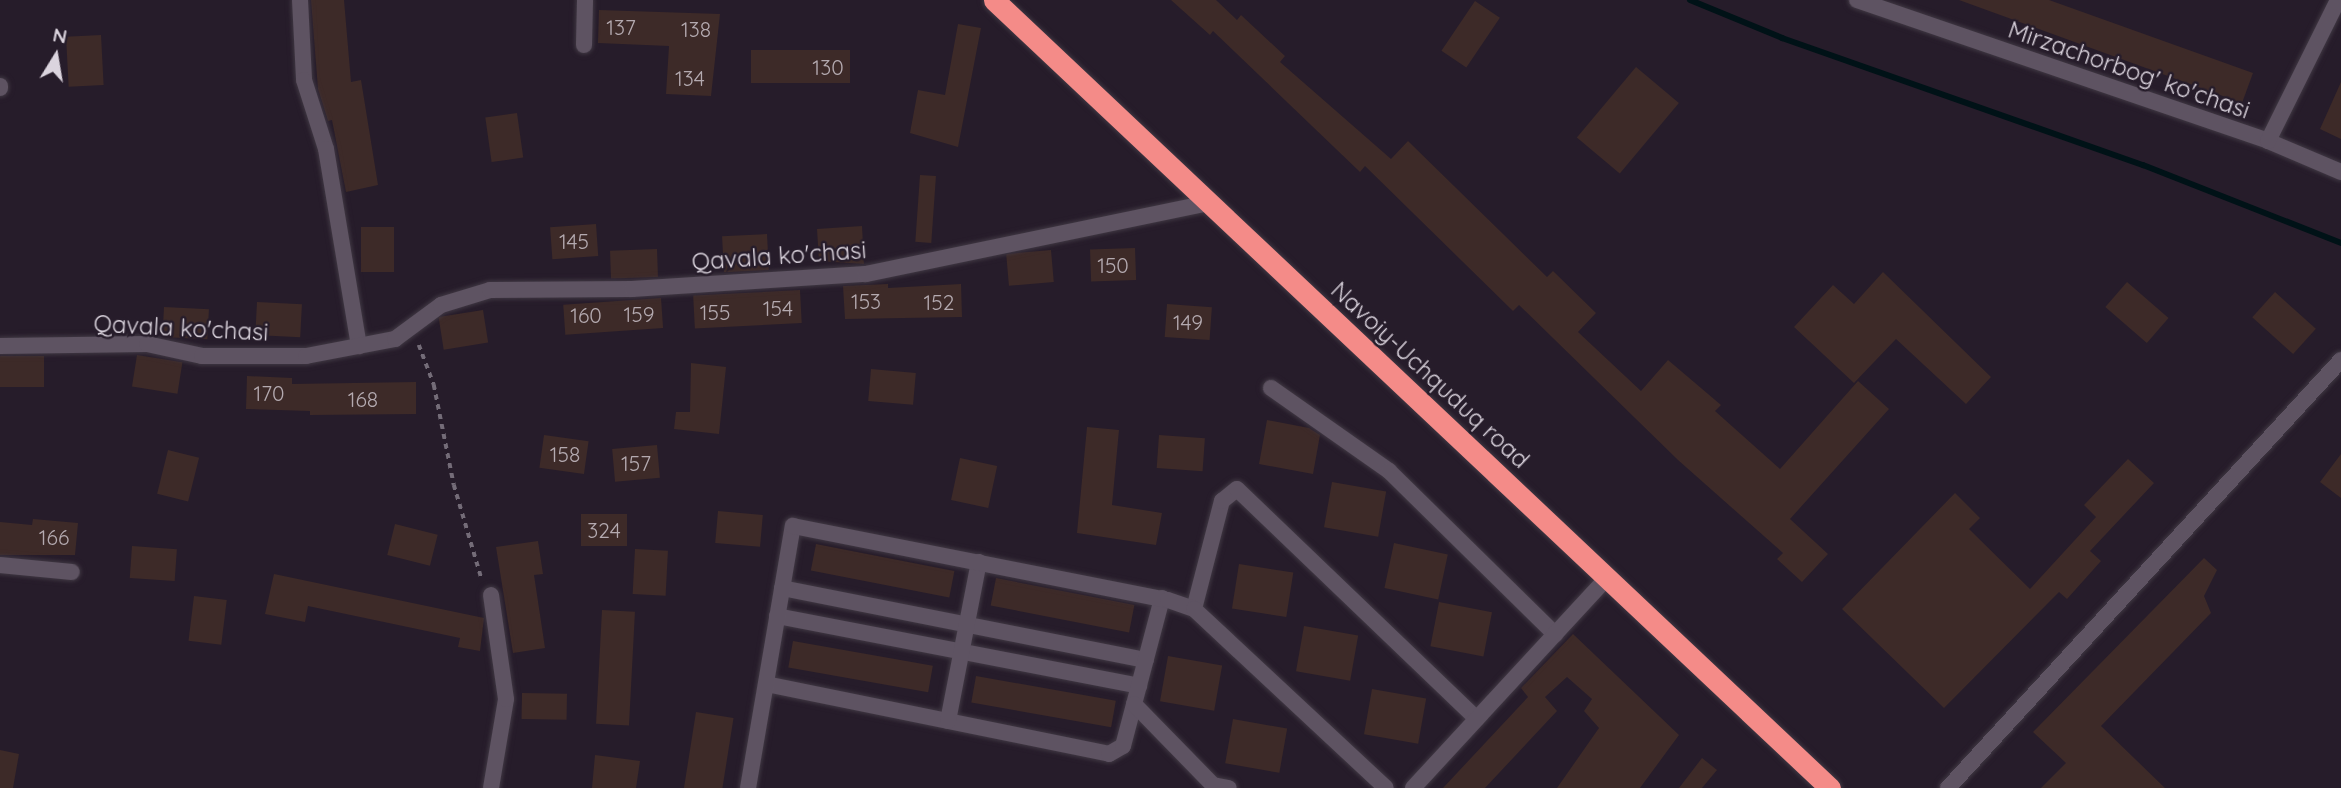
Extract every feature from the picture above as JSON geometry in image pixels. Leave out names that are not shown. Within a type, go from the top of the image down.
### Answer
[{"type":"highway","name":"Navoiy-Uchquduq road","points":[[994,0],[1830,788]]},
{"type":"street","points":[[300,0],[304,80],[326,149],[359,346]]},
{"type":"street","points":[[584,45],[585,0]]},
{"type":"street","name":"Mirzachorbog' ko'chasi","points":[[1857,0],[2268,141],[2341,172]]},
{"type":"street","points":[[2268,141],[2338,0]]},
{"type":"street","name":"Qavala ko'chasi","points":[[0,346],[146,344],[202,356],[306,356],[395,339],[441,305],[490,290],[632,289],[866,274],[1210,203]]},
{"type":"street","points":[[1948,788],[2341,360]]},
{"type":"street","points":[[1271,388],[1389,471],[1555,634]]},
{"type":"street","points":[[1194,609],[1222,501],[1237,489],[1477,719]]},
{"type":"street","points":[[748,788],[793,526],[1162,598],[1194,609],[1386,788]]},
{"type":"street","points":[[948,721],[979,562]]},
{"type":"street","points":[[0,565],[72,572]]},
{"type":"street","points":[[1413,788],[1607,578]]},
{"type":"street","points":[[782,588],[1146,660]]},
{"type":"street","points":[[491,595],[506,699],[491,788]]},
{"type":"street","points":[[766,684],[1109,754],[1123,746],[1162,598]]},
{"type":"street","points":[[777,616],[1139,686]]},
{"type":"street","points":[[1134,704],[1213,785],[1229,788]]},
{"type":"path","points":[[412,327],[434,385],[477,574],[491,595]]},
{"type":"building","points":[[311,0],[344,0],[351,82],[361,80],[378,185],[346,192],[332,120],[328,121],[318,89]]},
{"type":"building","points":[[1171,0],[1216,0],[1237,20],[1241,15],[1285,56],[1280,62],[1391,159],[1408,141],[1547,277],[1553,271],[1596,313],[1578,332],[1641,391],[1668,360],[1721,405],[1715,411],[1780,469],[1858,381],[1889,409],[1790,519],[1828,554],[1802,582],[1777,559],[1783,553],[1678,460],[1519,305],[1513,311],[1365,166],[1360,172],[1213,31],[1210,35]]},
{"type":"building","points":[[1959,0],[2049,0],[2253,73],[2242,103]]},
{"type":"building","points":[[1475,1],[1500,18],[1466,68],[1441,51]]},
{"type":"building","points":[[599,10],[720,14],[711,96],[666,94],[669,46],[598,43]]},
{"type":"building","points":[[958,24],[981,28],[958,147],[910,133],[918,90],[945,95]]},
{"type":"building","points":[[101,35],[104,85],[69,87],[66,37]]},
{"type":"building","points":[[751,50],[850,50],[850,83],[751,83]]},
{"type":"building","points":[[1636,67],[1679,103],[1620,173],[1577,137]]},
{"type":"building","points":[[2341,82],[2341,139],[2320,129]]},
{"type":"building","points":[[517,113],[523,158],[492,162],[485,117]]},
{"type":"building","points":[[920,175],[936,176],[931,243],[915,242]]},
{"type":"building","points":[[596,224],[598,256],[552,259],[550,227]]},
{"type":"building","points":[[862,226],[864,264],[819,261],[817,229]]},
{"type":"building","points":[[361,227],[394,227],[394,272],[361,272]]},
{"type":"building","points":[[767,234],[769,270],[724,272],[722,236]]},
{"type":"building","points":[[1135,248],[1136,280],[1091,282],[1090,250]]},
{"type":"building","points":[[657,249],[658,277],[611,279],[610,251]]},
{"type":"building","points":[[1051,250],[1054,282],[1009,286],[1006,254]]},
{"type":"building","points":[[1883,272],[1991,377],[1966,404],[1896,339],[1854,383],[1794,327],[1833,285],[1854,304]]},
{"type":"building","points":[[2127,282],[2169,318],[2147,343],[2105,307]]},
{"type":"building","points":[[888,284],[888,288],[961,284],[962,317],[845,319],[843,286]]},
{"type":"building","points":[[800,290],[802,323],[695,329],[693,296]]},
{"type":"building","points":[[2275,292],[2316,329],[2293,354],[2252,317]]},
{"type":"building","points":[[661,298],[663,328],[565,335],[563,305]]},
{"type":"building","points":[[257,302],[302,304],[300,337],[255,335]]},
{"type":"building","points":[[1167,304],[1212,307],[1210,340],[1165,337]]},
{"type":"building","points":[[164,307],[209,309],[207,339],[162,337]]},
{"type":"building","points":[[483,310],[488,343],[444,350],[439,317]]},
{"type":"building","points":[[137,355],[182,362],[177,394],[132,387]]},
{"type":"building","points":[[0,356],[44,356],[44,387],[0,387]]},
{"type":"building","points":[[691,363],[726,367],[719,434],[674,429],[676,412],[690,412]]},
{"type":"building","points":[[871,369],[916,373],[913,405],[868,401]]},
{"type":"building","points":[[247,376],[292,378],[292,384],[416,382],[416,414],[310,415],[310,411],[246,409]]},
{"type":"building","points":[[1267,420],[1309,428],[1320,435],[1313,474],[1259,464]]},
{"type":"building","points":[[1087,427],[1119,430],[1112,505],[1162,513],[1156,545],[1077,533]]},
{"type":"building","points":[[544,435],[589,441],[584,474],[539,468]]},
{"type":"building","points":[[1159,435],[1205,438],[1203,471],[1157,468]]},
{"type":"building","points":[[657,445],[660,478],[615,482],[612,449]]},
{"type":"building","points":[[168,450],[199,458],[188,501],[157,494]]},
{"type":"building","points":[[2341,454],[2341,498],[2320,482]]},
{"type":"building","points":[[960,458],[997,466],[988,508],[951,500]]},
{"type":"building","points":[[2128,459],[2154,483],[2090,551],[2101,561],[2067,599],[2059,592],[1944,708],[1842,609],[1955,493],[1980,518],[1969,529],[2030,589],[2096,517],[2084,505]]},
{"type":"building","points":[[1332,482],[1386,492],[1378,537],[1324,527]]},
{"type":"building","points":[[718,511],[763,515],[760,547],[715,543]]},
{"type":"building","points":[[581,514],[627,514],[627,546],[581,546]]},
{"type":"building","points":[[33,519],[78,523],[75,555],[0,555],[0,522],[32,525]]},
{"type":"building","points":[[395,524],[438,535],[430,566],[387,555]]},
{"type":"building","points":[[538,541],[543,574],[534,575],[545,648],[513,653],[496,547]]},
{"type":"building","points":[[1394,543],[1448,554],[1438,599],[1384,588]]},
{"type":"building","points":[[816,544],[954,571],[949,597],[811,571]]},
{"type":"building","points":[[132,546],[177,549],[175,581],[130,578]]},
{"type":"building","points":[[635,549],[668,551],[666,596],[633,594]]},
{"type":"building","points":[[2204,558],[2217,570],[2204,596],[2211,613],[2101,726],[2165,788],[2041,788],[2066,763],[2033,732]]},
{"type":"building","points":[[1239,564],[1293,573],[1286,617],[1232,608]]},
{"type":"building","points":[[274,574],[484,618],[480,651],[458,647],[460,638],[308,606],[305,622],[265,614]]},
{"type":"building","points":[[996,578],[1134,605],[1129,632],[991,605]]},
{"type":"building","points":[[194,596],[227,600],[221,645],[189,641]]},
{"type":"building","points":[[1439,602],[1492,612],[1483,656],[1430,646]]},
{"type":"building","points":[[602,610],[635,612],[629,726],[596,724]]},
{"type":"building","points":[[1304,626],[1358,636],[1350,681],[1296,671]]},
{"type":"building","points":[[1573,634],[1679,735],[1640,788],[1557,788],[1599,728],[1584,711],[1592,699],[1567,677],[1545,697],[1557,711],[1485,788],[1443,788],[1528,697],[1521,688]]},
{"type":"building","points":[[793,641],[933,666],[928,692],[788,668]]},
{"type":"building","points":[[1168,656],[1222,666],[1214,711],[1160,701]]},
{"type":"building","points":[[976,676],[1116,701],[1111,727],[971,703]]},
{"type":"building","points":[[1372,689],[1426,699],[1418,744],[1364,734]]},
{"type":"building","points":[[522,693],[567,694],[567,720],[522,719]]},
{"type":"building","points":[[696,712],[734,718],[722,788],[684,788]]},
{"type":"building","points":[[1233,719],[1287,729],[1279,773],[1225,763]]},
{"type":"building","points":[[0,750],[19,754],[13,788],[0,788]]},
{"type":"building","points":[[595,755],[640,761],[636,788],[592,788]]},
{"type":"building","points":[[1702,758],[1717,770],[1702,788],[1679,788]]},
{"type":"waterway","points":[[1690,0],[1782,38],[2143,165],[2341,243]]}]
